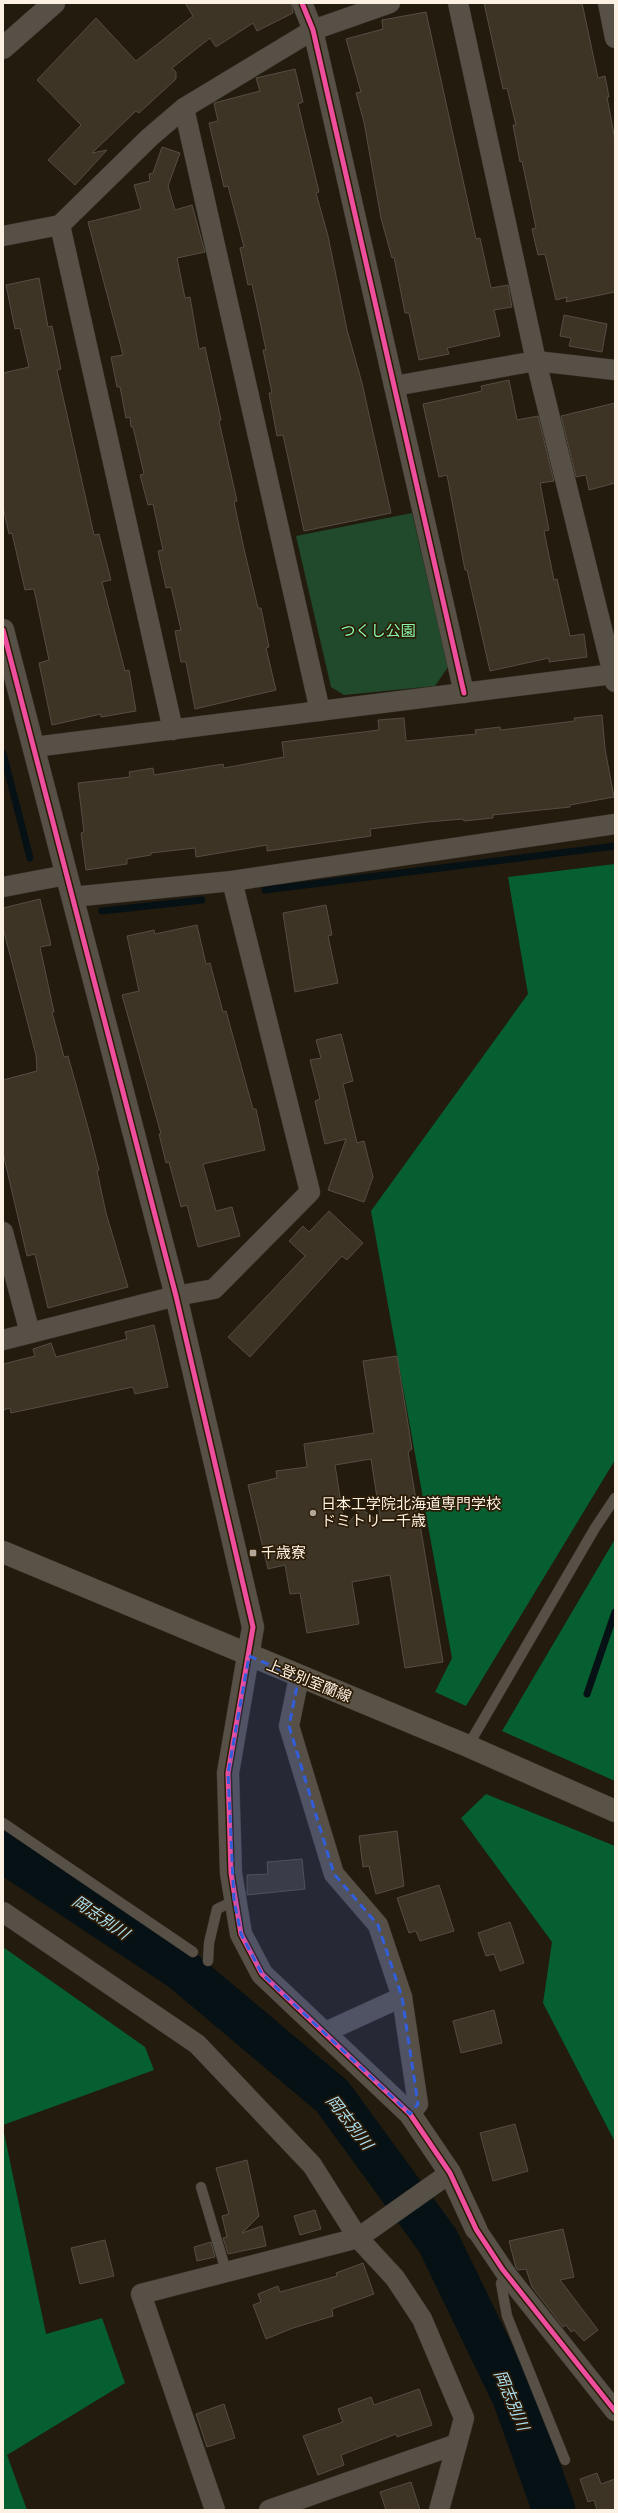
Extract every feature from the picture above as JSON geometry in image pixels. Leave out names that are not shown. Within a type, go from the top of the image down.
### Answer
[{"type":"main road","name":"上登別室蘭線","points":[[3,1552],[248,1656],[468,1746],[615,1811]]},
{"type":"street","points":[[3,48],[54,3]]},
{"type":"street","points":[[302,3],[313,30],[464,693]]},
{"type":"street","points":[[3,236],[60,225],[150,137],[184,108],[313,30],[390,3]]},
{"type":"street","points":[[34,747],[464,693],[614,678],[536,361],[458,3]]},
{"type":"street","points":[[608,3],[615,38]]},
{"type":"street","points":[[184,108],[320,711]]},
{"type":"street","points":[[60,225],[173,730]]},
{"type":"street","points":[[394,386],[536,361],[615,370]]},
{"type":"street","points":[[3,630],[176,1296],[253,1627],[228,1773],[230,1873],[241,1934],[262,1974],[410,2114],[450,2173],[476,2229],[507,2275],[615,2412]]},
{"type":"street","points":[[72,898],[232,881],[615,824]]},
{"type":"street","points":[[3,887],[66,875]]},
{"type":"street","points":[[3,1340],[176,1296],[214,1289],[310,1192],[232,881]]},
{"type":"street","points":[[3,1232],[30,1333]]},
{"type":"street","points":[[299,1677],[289,1726],[334,1874],[378,1925],[402,1997],[418,2104],[410,2114]]},
{"type":"street","points":[[3,1912],[197,2044],[312,2165],[365,2233],[422,2319],[464,2418],[439,2510]]},
{"type":"street","points":[[323,2033],[402,1997]]},
{"type":"street","points":[[215,2510],[142,2294],[365,2233],[450,2173]]},
{"type":"street","points":[[269,2510],[457,2444]]},
{"type":"lane","points":[[468,1746],[595,1528],[615,1498]]},
{"type":"lane","points":[[3,1823],[193,1952]]},
{"type":"lane","points":[[208,1961],[209,1943],[217,1909],[234,1901]]},
{"type":"lane","points":[[201,2187],[226,2271]]},
{"type":"lane","points":[[507,2275],[501,2283],[506,2316],[565,2460]]},
{"type":"highlighted area","points":[[249,1656],[299,1677],[289,1726],[334,1874],[378,1925],[402,1997],[418,2104],[410,2114],[262,1974],[241,1934],[234,1901],[228,1773]]},
{"type":"green space","name":"つくし公園","points":[[412,513],[448,667],[435,686],[344,695],[331,687],[296,536]]},
{"type":"green space","points":[[615,864],[615,1460],[466,1706],[435,1692],[452,1658],[371,1211],[528,994],[508,877]]},
{"type":"green space","points":[[615,1539],[615,1781],[502,1731]]},
{"type":"green space","points":[[486,1794],[615,1846],[615,2142],[543,2003],[552,1942],[461,1818]]},
{"type":"green space","points":[[3,1947],[145,2047],[154,2070],[3,2125]]},
{"type":"green space","points":[[3,2128],[46,2334],[102,2318],[125,2383],[7,2455],[27,2510],[3,2510]]},
{"type":"building","points":[[185,3],[291,3],[293,13],[257,31],[253,23],[216,47],[210,38],[172,68],[176,72],[176,79],[139,113],[136,111],[92,153],[107,150],[75,185],[48,160],[81,125],[37,80],[96,18],[136,61],[193,16]]},
{"type":"building","points":[[484,3],[582,3],[598,78],[605,76],[609,97],[607,97],[615,140],[615,292],[566,302],[567,297],[556,300],[545,254],[538,255],[532,229],[536,228],[522,161],[520,162],[513,125],[516,125],[507,88],[503,89]]},
{"type":"building","points":[[426,12],[476,239],[480,238],[491,288],[508,285],[512,307],[494,310],[500,336],[447,348],[449,354],[419,360],[409,313],[405,313],[394,257],[392,258],[381,218],[364,122],[356,93],[361,92],[346,39],[383,29],[382,20]]},
{"type":"building","points":[[295,69],[303,102],[298,104],[319,192],[316,193],[328,236],[347,330],[362,383],[391,513],[304,531],[283,435],[277,436],[269,393],[272,393],[263,350],[266,350],[252,284],[248,285],[240,248],[244,247],[228,186],[224,187],[209,123],[218,121],[214,103],[260,91],[256,78]]},
{"type":"building","points":[[162,147],[180,153],[168,186],[175,210],[192,205],[205,252],[177,258],[185,298],[190,297],[199,349],[205,347],[221,420],[219,421],[237,501],[234,502],[258,608],[261,608],[269,647],[266,648],[276,690],[195,709],[186,662],[181,662],[175,631],[181,630],[171,587],[166,588],[158,551],[163,550],[153,504],[148,505],[140,475],[144,474],[133,427],[131,427],[130,417],[126,418],[120,387],[117,387],[111,357],[123,355],[88,222],[141,209],[134,185],[150,181],[149,174],[153,173]]},
{"type":"building","points":[[39,278],[48,327],[52,326],[61,369],[57,370],[94,535],[99,534],[111,580],[102,582],[125,671],[129,670],[136,711],[101,717],[101,714],[52,725],[39,663],[49,660],[34,589],[25,590],[12,533],[9,534],[3,507],[3,373],[29,367],[20,328],[15,329],[6,285]]},
{"type":"building","points":[[564,315],[607,324],[602,352],[569,346],[571,338],[560,336]]},
{"type":"building","points":[[509,380],[517,420],[538,416],[554,481],[540,483],[549,530],[544,531],[554,580],[557,579],[570,636],[584,634],[587,657],[549,662],[549,658],[490,671],[467,570],[465,570],[447,475],[439,477],[423,404],[482,391],[481,386]]},
{"type":"building","points":[[615,403],[615,483],[589,490],[586,475],[576,477],[561,416]]},
{"type":"building","points":[[602,715],[605,749],[614,797],[570,805],[570,807],[493,815],[493,818],[464,821],[463,819],[427,822],[370,829],[371,836],[267,851],[267,845],[196,857],[195,848],[151,853],[151,855],[127,859],[127,864],[86,870],[81,833],[84,832],[78,783],[130,777],[129,772],[153,768],[154,775],[223,764],[224,768],[284,757],[282,742],[379,730],[378,720],[404,718],[406,741],[476,734],[475,730],[500,727],[501,730],[575,721],[574,718]]},
{"type":"building","points":[[40,899],[51,945],[40,947],[54,1012],[52,1012],[64,1057],[68,1056],[89,1131],[99,1170],[97,1171],[106,1213],[128,1287],[48,1308],[35,1254],[27,1256],[3,1153],[3,1080],[37,1071],[36,1055],[3,928],[3,908]]},
{"type":"building","points":[[326,905],[332,935],[328,936],[338,983],[295,992],[283,913]]},
{"type":"building","points":[[197,925],[206,964],[210,963],[223,1012],[226,1011],[253,1109],[256,1109],[265,1150],[203,1164],[216,1211],[232,1207],[240,1236],[198,1247],[187,1205],[181,1207],[169,1162],[166,1163],[159,1134],[161,1134],[122,995],[139,991],[127,936],[154,930],[155,934]]},
{"type":"building","points":[[341,1034],[353,1081],[343,1084],[357,1143],[364,1141],[373,1177],[364,1202],[328,1190],[346,1139],[325,1144],[315,1101],[320,1099],[310,1060],[321,1058],[316,1040]]},
{"type":"building","points":[[329,1211],[363,1243],[347,1260],[342,1256],[250,1357],[228,1337],[305,1256],[289,1241],[303,1226],[309,1232]]},
{"type":"building","points":[[154,1325],[168,1387],[135,1394],[133,1387],[11,1413],[10,1408],[3,1410],[3,1364],[35,1356],[33,1349],[51,1343],[56,1357],[127,1339],[125,1332]]},
{"type":"building","name":"日本工学院北海道専門学校 ドミトリー千歳","points":[[397,1356],[412,1449],[408,1452],[443,1662],[405,1668],[390,1575],[352,1582],[359,1624],[307,1633],[300,1593],[290,1594],[285,1565],[268,1569],[248,1485],[277,1478],[276,1471],[307,1467],[304,1444],[374,1433],[363,1361]],"holes":[[[371,1459],[381,1523],[360,1508],[345,1528],[335,1465]]]},
{"type":"building","points":[[397,1831],[404,1886],[376,1894],[369,1866],[363,1867],[359,1836]]},
{"type":"building","points":[[302,1859],[305,1889],[247,1895],[247,1875],[268,1874],[267,1862]]},
{"type":"building","points":[[439,1885],[454,1931],[420,1941],[416,1931],[409,1933],[397,1898]]},
{"type":"building","points":[[510,1922],[524,1963],[500,1971],[494,1954],[486,1956],[478,1933]]},
{"type":"building","points":[[494,2010],[502,2043],[461,2053],[453,2021]]},
{"type":"building","points":[[515,2124],[528,2171],[493,2181],[480,2133]]},
{"type":"building","points":[[247,2160],[259,2216],[242,2233],[262,2226],[266,2246],[228,2254],[223,2238],[227,2237],[222,2216],[229,2214],[216,2168]]},
{"type":"building","points":[[315,2210],[321,2229],[300,2235],[294,2216]]},
{"type":"building","points":[[563,2229],[574,2277],[560,2280],[598,2330],[584,2341],[574,2330],[571,2332],[566,2325],[563,2327],[532,2287],[526,2269],[518,2270],[516,2268],[509,2241]]},
{"type":"building","points":[[105,2240],[114,2276],[80,2284],[71,2248]]},
{"type":"building","points":[[211,2242],[215,2257],[197,2261],[194,2247]]},
{"type":"building","points":[[363,2263],[374,2294],[332,2309],[333,2316],[293,2328],[266,2339],[253,2305],[261,2302],[258,2294],[278,2286],[280,2292],[337,2276],[336,2273]]},
{"type":"building","points":[[419,2389],[432,2425],[397,2437],[396,2434],[341,2455],[344,2465],[318,2475],[303,2436],[343,2422],[338,2409],[371,2397],[374,2405]]},
{"type":"building","points":[[224,2404],[235,2438],[207,2447],[196,2414]]},
{"type":"building","points":[[597,2473],[601,2484],[615,2479],[615,2510],[597,2510],[594,2500],[588,2502],[580,2479]]},
{"type":"building","points":[[411,2482],[420,2510],[386,2510],[380,2492]]},
{"type":"waterway","points":[[3,753],[30,858]]},
{"type":"waterway","points":[[265,890],[615,846]]},
{"type":"waterway","points":[[102,911],[202,900]]},
{"type":"waterway","points":[[587,1694],[615,1612]]},
{"type":"waterway","name":"岡志別川","points":[[3,1851],[181,1969],[332,2096],[438,2241],[514,2398],[554,2510]]},
{"type":"cycle path","points":[[302,3],[313,30],[464,693]]},
{"type":"cycle path","points":[[3,630],[176,1296],[253,1627],[228,1773],[231,1873],[241,1934],[262,1974],[410,2114],[450,2173],[476,2229],[503,2270],[615,2411]]},
{"type":"place","name":"日本工学院北海道専門学校 ドミトリー千歳","points":[[313,1513]]},
{"type":"place","name":"千歳寮","points":[[253,1553]]}]
